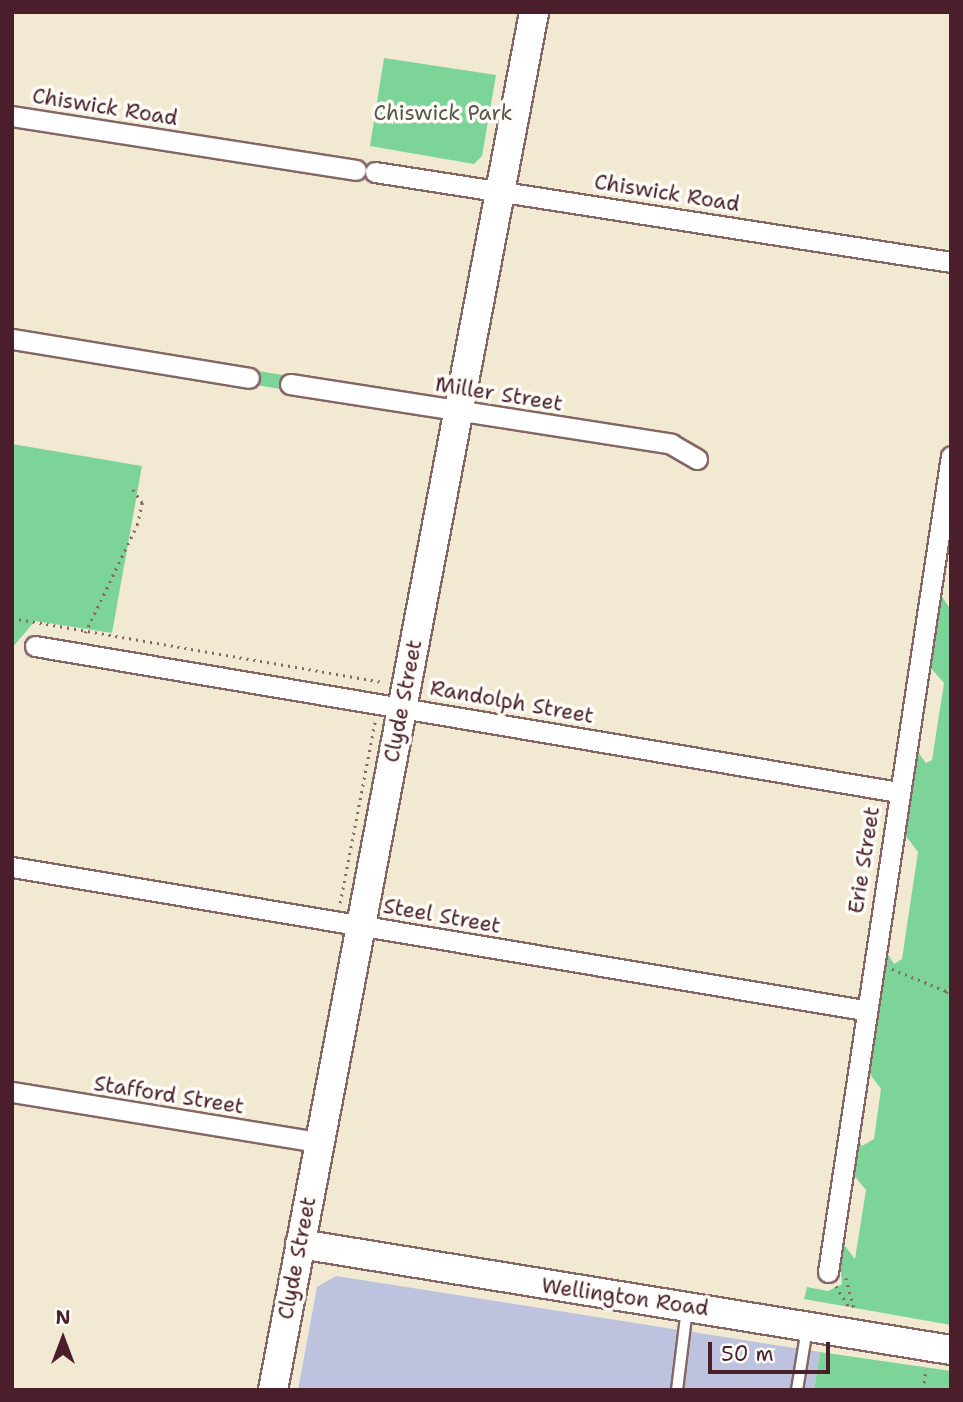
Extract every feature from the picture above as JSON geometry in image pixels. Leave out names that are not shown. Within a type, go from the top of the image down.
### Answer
[{"type":"main road","name":"Clyde Street","points":[[273,1390],[318,1142],[350,917],[402,706],[534,12]]},
{"type":"main road","name":"Wellington Road","points":[[300,1244],[687,1308],[808,1324],[951,1350]]},
{"type":"street","name":"Chiswick Road","points":[[12,116],[500,189],[951,262]]},
{"type":"street","points":[[12,339],[249,378]]},
{"type":"street","name":"Miller Street","points":[[290,384],[671,444],[697,459]]},
{"type":"street","name":"Erie Street","points":[[836,1269],[864,1010],[951,456]]},
{"type":"street","name":"Randolph Street","points":[[35,646],[898,792]]},
{"type":"street","name":"Steel Street","points":[[12,867],[350,917],[864,1010]]},
{"type":"street","name":"Stafford Street","points":[[12,1092],[318,1142]]},
{"type":"lane","points":[[677,1390],[687,1308]]},
{"type":"lane","points":[[797,1390],[808,1324]]},
{"type":"path","points":[[77,653],[137,524],[142,503],[131,487]]},
{"type":"path","points":[[12,618],[383,682]]},
{"type":"path","points":[[350,917],[375,720]]},
{"type":"path","points":[[886,969],[948,993],[951,984]]},
{"type":"path","points":[[836,1269],[856,1312]]},
{"type":"path","points":[[836,1269],[856,1312]]},
{"type":"path","points":[[856,1312],[869,1314]]},
{"type":"path","points":[[923,1390],[926,1369]]},
{"type":"shaded area","points":[[336,1276],[820,1352],[814,1390],[298,1390],[317,1287]]},
{"type":"green space","name":"Chiswick Park","points":[[384,58],[496,75],[482,156],[474,164],[370,146]]},
{"type":"green space","points":[[258,371],[283,375],[281,389],[256,385]]},
{"type":"green space","points":[[12,444],[142,466],[112,633],[35,621],[12,648]]},
{"type":"green space","points":[[941,595],[951,610],[951,1325],[804,1299],[807,1287],[828,1291],[842,1284],[838,1237],[855,1259],[866,1190],[849,1169],[855,1133],[862,1146],[874,1139],[881,1089],[864,1066],[884,948],[894,964],[902,959],[918,852],[902,831],[915,748],[926,763],[932,760],[944,683],[928,665]]},
{"type":"green space","points":[[820,1352],[951,1371],[951,1390],[814,1390]]}]
